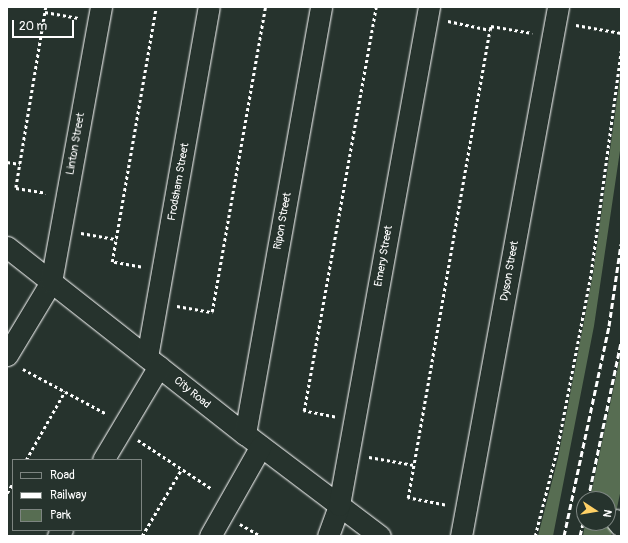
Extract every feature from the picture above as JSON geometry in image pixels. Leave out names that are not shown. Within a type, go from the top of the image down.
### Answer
[{"type":"street","name":"Frodsham Street","points":[[104,459],[123,427],[153,362],[158,303],[210,7]]},
{"type":"street","name":"Ripon Street","points":[[210,536],[230,500],[253,440],[321,7]]},
{"type":"street","name":"Emery Street","points":[[328,536],[339,505],[428,12]]},
{"type":"street","name":"Linton Street","points":[[51,282],[100,14]]},
{"type":"street","name":"Dyson Street","points":[[461,536],[555,22]]},
{"type":"street","name":"City Road","points":[[7,247],[253,440],[380,536]]},
{"type":"street","points":[[13,361],[51,282]]},
{"type":"path","points":[[46,7],[16,188],[66,197]]},
{"type":"path","points":[[156,7],[112,262],[163,272]]},
{"type":"path","points":[[158,303],[212,312],[265,7]]},
{"type":"path","points":[[354,420],[304,411],[376,7]]},
{"type":"path","points":[[45,12],[100,14]]},
{"type":"path","points":[[428,12],[490,30]]},
{"type":"path","points":[[466,509],[408,498],[491,26],[555,22],[621,33]]},
{"type":"path","points":[[535,536],[557,450],[591,273],[621,51]]},
{"type":"path","points":[[7,162],[20,164]]},
{"type":"path","points":[[61,230],[116,239]]},
{"type":"path","points":[[13,361],[123,427],[173,462],[181,470],[230,500]]},
{"type":"path","points":[[27,459],[65,391]]},
{"type":"path","points":[[348,454],[414,465]]},
{"type":"path","points":[[142,536],[181,470]]},
{"type":"green space","points":[[621,70],[621,144],[594,326],[553,536],[538,536],[558,458],[593,274]]},
{"type":"green space","points":[[621,353],[621,489],[616,512],[616,491],[592,491]]},
{"type":"green space","points":[[584,531],[612,531],[611,536],[583,536]]},
{"type":"railway","points":[[564,536],[609,326],[621,244]]},
{"type":"railway","points":[[590,491],[621,343]]},
{"type":"railway","points":[[580,536],[581,531]]}]
